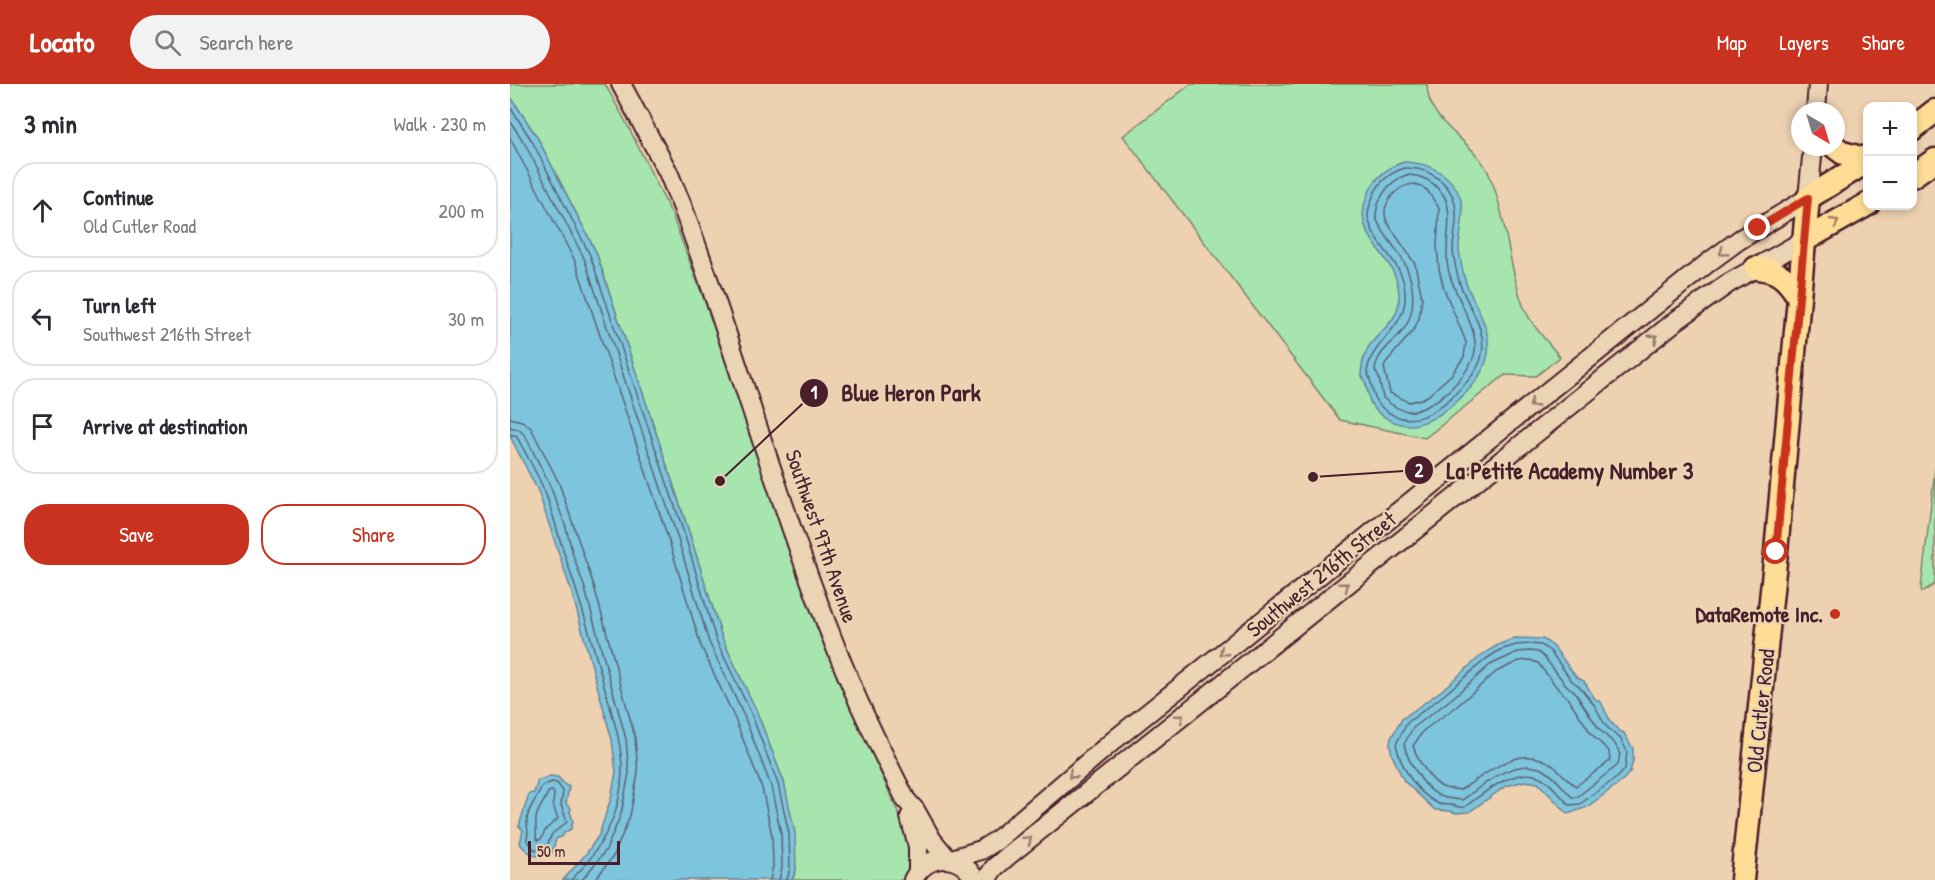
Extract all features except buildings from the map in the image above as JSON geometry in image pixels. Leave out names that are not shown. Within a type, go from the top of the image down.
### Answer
[{"type":"main road","points":[[1917,125],[1935,111]]},
{"type":"main road","points":[[1845,154],[1863,159]]},
{"type":"main road","points":[[1917,173],[1935,160]]},
{"type":"main road","name":"Southwest 216th Street","points":[[1808,198],[1863,164]]},
{"type":"main road","name":"Old Cutler Road","points":[[1742,880],[1776,552],[1808,198]]},
{"type":"main road","name":"Southwest 216th Street","points":[[1803,241],[1863,207]]},
{"type":"main road","points":[[1755,268],[1777,272],[1798,296]]},
{"type":"street","name":"Southwest 97th Avenue","points":[[621,84],[675,188],[702,259],[814,591],[870,729],[906,800],[918,846],[915,876]]},
{"type":"street","points":[[1817,102],[1818,84]]},
{"type":"street","name":"Old Cutler Road","points":[[1808,198],[1812,156]]},
{"type":"street","name":"Southwest 216th Street","points":[[915,876],[928,862],[981,850],[1017,825],[1113,741],[1709,262],[1739,240],[1808,198]]},
{"type":"street","name":"Southwest 216th Street","points":[[986,880],[994,868],[1008,855],[1670,325],[1720,289],[1803,241]]},
{"type":"street","name":"Southwest 97th Avenue","points":[[906,800],[915,810],[932,840],[949,858],[966,867],[975,880]]},
{"type":"green space","points":[[510,84],[605,84],[628,126],[672,215],[716,331],[782,527],[829,656],[909,837],[913,857],[905,880],[792,880],[796,870],[784,782],[756,710],[722,638],[596,252],[537,137],[510,96]]},
{"type":"green space","points":[[1191,84],[1427,84],[1434,110],[1481,160],[1488,172],[1499,204],[1513,272],[1523,305],[1534,326],[1560,357],[1536,376],[1505,375],[1425,438],[1340,420],[1123,136]]},
{"type":"green space","points":[[1935,469],[1935,584],[1922,592],[1921,589]]},
{"type":"water","points":[[510,96],[537,137],[596,252],[722,638],[756,710],[784,782],[795,833],[796,870],[792,880],[563,880],[599,835],[611,798],[616,772],[612,740],[572,593],[538,491],[510,436]]},
{"type":"water","points":[[1404,162],[1423,165],[1440,172],[1448,178],[1459,194],[1463,210],[1459,249],[1461,264],[1468,289],[1485,325],[1488,343],[1485,364],[1470,389],[1434,418],[1409,425],[1386,418],[1372,406],[1365,380],[1361,374],[1366,351],[1396,314],[1399,299],[1392,269],[1368,234],[1364,221],[1364,207],[1376,180],[1388,169]]},
{"type":"water","points":[[1515,638],[1543,639],[1554,647],[1576,677],[1584,681],[1595,699],[1601,702],[1610,721],[1624,733],[1633,749],[1630,772],[1622,781],[1587,807],[1568,814],[1538,783],[1525,781],[1506,786],[1469,812],[1435,810],[1404,781],[1392,755],[1391,738],[1402,719],[1442,690],[1483,654]]},
{"type":"water","points":[[550,776],[558,777],[569,787],[566,804],[571,808],[573,821],[571,829],[556,839],[552,853],[546,852],[536,856],[520,843],[523,830],[519,826],[529,794],[534,793],[538,780]]},
{"type":"place","name":"La Petite Academy Number 3","points":[[1313,477]]},
{"type":"place","name":"Blue Heron Park","points":[[720,481]]},
{"type":"place","name":"DataRemote Inc.","points":[[1835,614]]},
{"type":"route","points":[[1758,228],[1808,198],[1800,263],[1776,552]]}]
